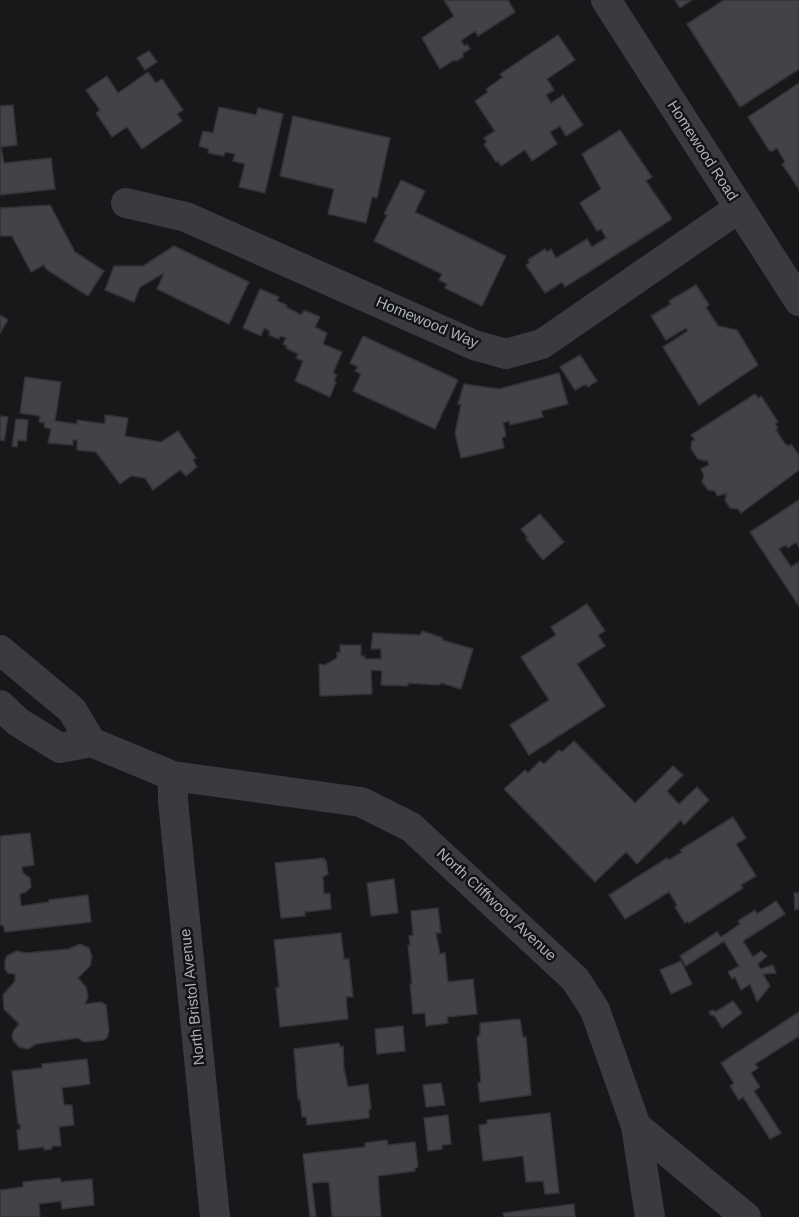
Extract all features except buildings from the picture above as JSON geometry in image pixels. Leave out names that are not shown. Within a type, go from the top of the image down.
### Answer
[{"type":"street","name":"Homewood Road","points":[[606,0],[799,301]]},
{"type":"street","name":"Homewood Way","points":[[126,203],[186,217],[474,345],[506,354],[542,344],[739,208]]},
{"type":"street","points":[[0,650],[72,710],[91,742],[60,748],[6,719]]},
{"type":"street","name":"North Cliffwood Avenue","points":[[91,742],[173,776],[361,802],[411,827],[575,978],[595,1010],[636,1126],[650,1217]]},
{"type":"street","name":"North Bristol Avenue","points":[[173,776],[215,1217]]},
{"type":"street","points":[[636,1126],[746,1217]]}]
